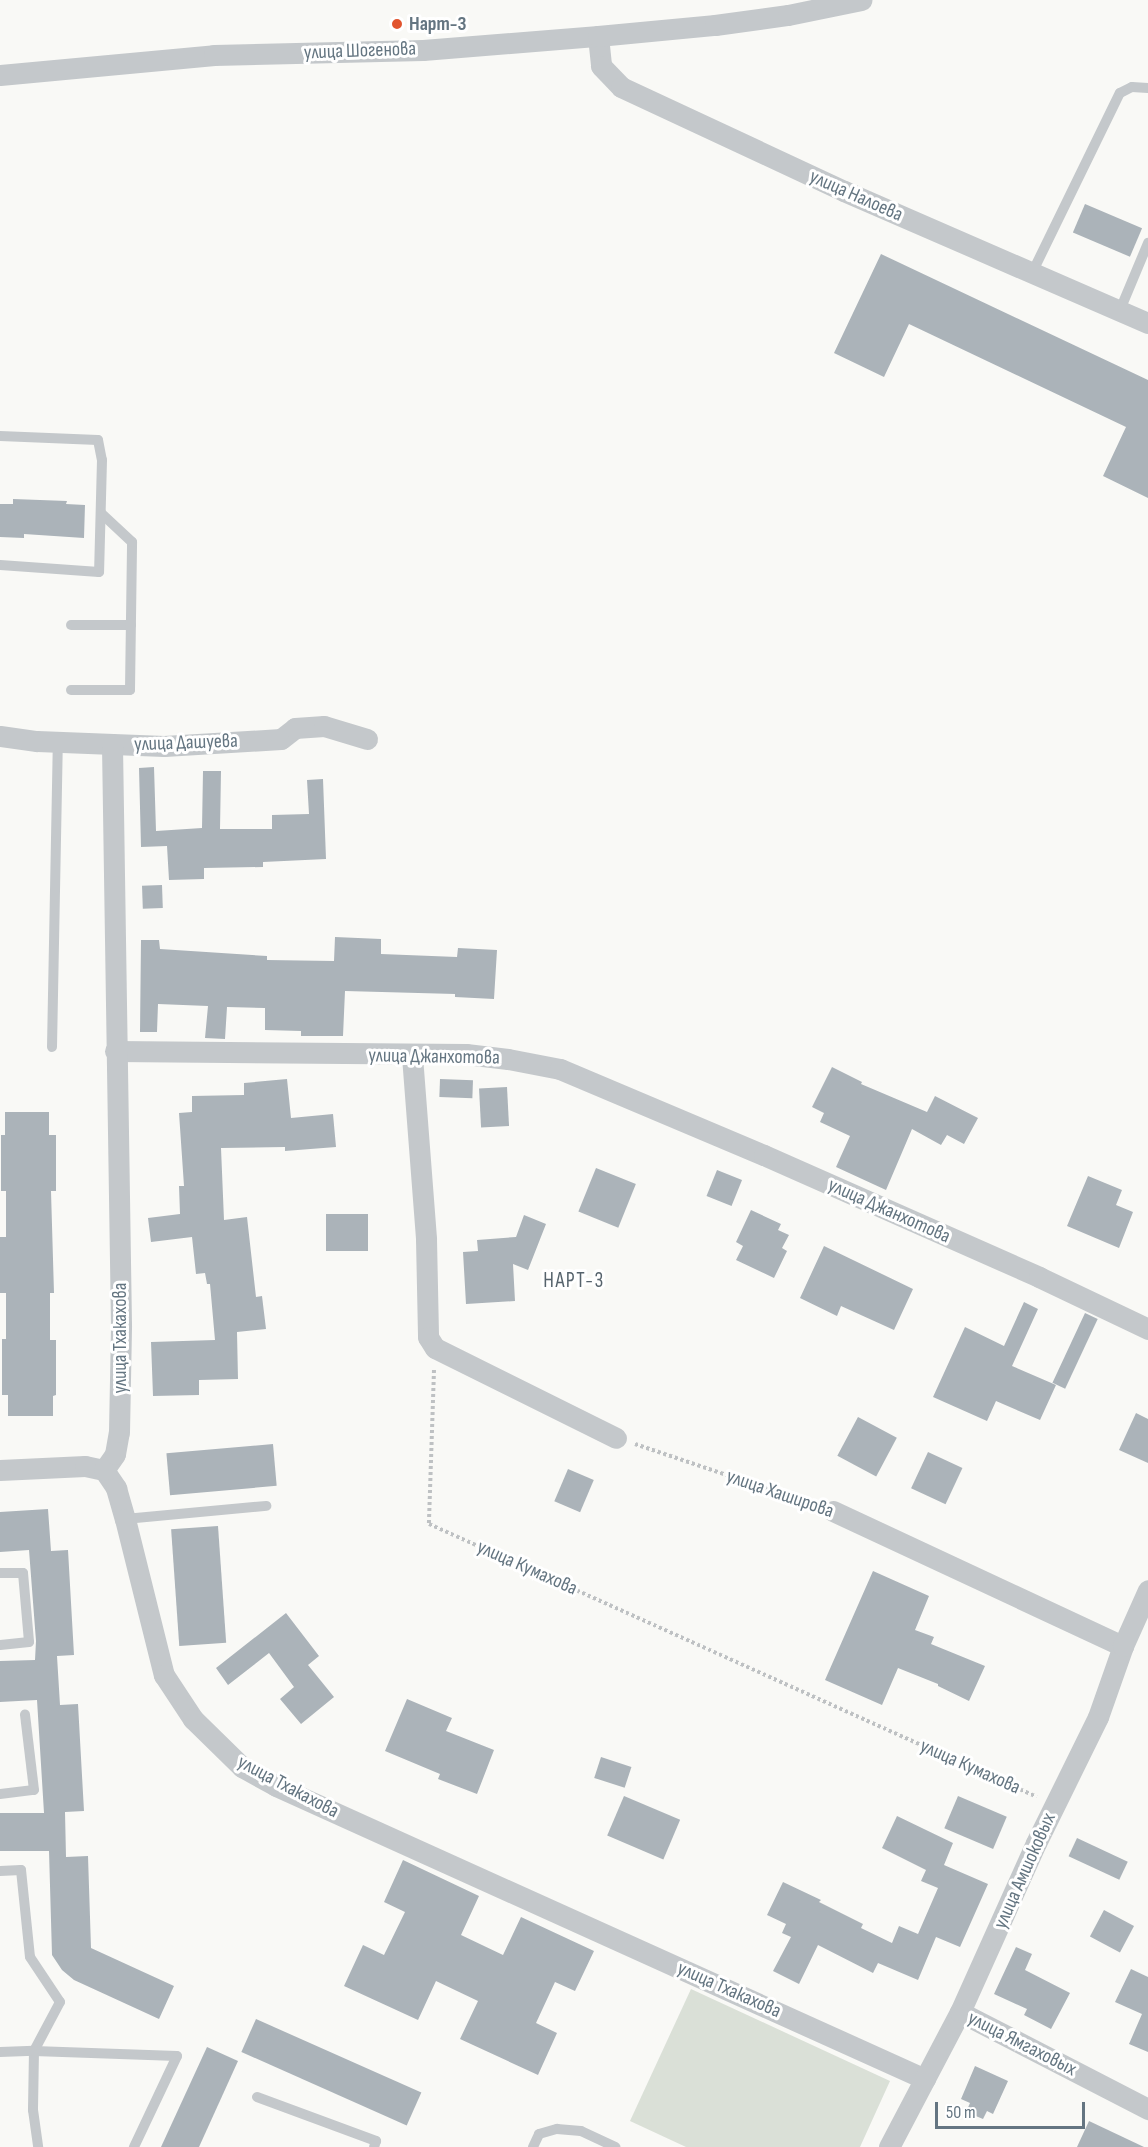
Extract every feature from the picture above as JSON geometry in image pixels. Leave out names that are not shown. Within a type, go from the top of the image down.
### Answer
[{"type":"street","name":"улица Шогенова","points":[[0,75],[214,55],[423,50],[598,36],[715,25],[861,0]]},
{"type":"street","name":"улица Налоева","points":[[598,36],[601,66],[621,87],[844,191],[1033,271],[1148,323]]},
{"type":"street","name":"улица Дашуева","points":[[0,736],[58,742],[164,746],[281,739],[295,728],[324,726],[367,739]]},
{"type":"street","points":[[112,744],[115,1051]]},
{"type":"street","name":"улица Джанхотова","points":[[115,1051],[412,1056],[466,1054],[560,1069],[764,1155],[1047,1281],[1148,1329]]},
{"type":"street","name":"улица Тхакахова","points":[[115,1051],[121,1325],[119,1432],[115,1455],[104,1470],[116,1488],[164,1675],[194,1719],[242,1767],[276,1786],[925,2079]]},
{"type":"street","points":[[412,1056],[426,1239],[428,1337],[435,1348],[616,1438]]},
{"type":"street","points":[[0,1470],[85,1466],[104,1470]]},
{"type":"street","name":"улица Хаширова","points":[[833,1511],[1123,1646]]},
{"type":"street","name":"улица Амшоковых","points":[[889,2147],[960,2012],[1098,1717],[1123,1646],[1148,1590]]},
{"type":"street","name":"улица Ямгаховых","points":[[960,2012],[1148,2109]]},
{"type":"lane","points":[[1033,271],[1120,93],[1132,87],[1148,88]]},
{"type":"lane","points":[[1120,310],[1148,243]]},
{"type":"lane","points":[[0,436],[98,440],[102,460],[99,573],[0,566]]},
{"type":"lane","points":[[71,690],[130,690],[132,542],[100,513]]},
{"type":"lane","points":[[70,625],[131,625]]},
{"type":"lane","points":[[52,1047],[58,742]]},
{"type":"lane","points":[[125,1519],[266,1506]]},
{"type":"lane","points":[[0,1574],[23,1573],[29,1642],[0,1645]]},
{"type":"lane","points":[[0,1794],[34,1790],[25,1715]]},
{"type":"lane","points":[[0,1871],[21,1870],[30,1957],[60,2002],[33,2050],[33,2110],[38,2147]]},
{"type":"lane","points":[[0,2052],[33,2050],[177,2056],[134,2147]]},
{"type":"lane","points":[[257,2097],[376,2141],[374,2147]]},
{"type":"lane","points":[[533,2147],[539,2134],[557,2129],[581,2131],[615,2147]]},
{"type":"path","name":"улица Кумахова","points":[[435,1348],[429,1524],[1055,1805]]},
{"type":"path","name":"улица Хаширова","points":[[616,1438],[833,1511]]},
{"type":"shaded area","points":[[691,1989],[890,2081],[860,2147],[686,2147],[630,2121]]},
{"type":"building","points":[[1085,204],[1142,228],[1130,257],[1073,233]]},
{"type":"building","points":[[881,254],[1148,380],[1148,498],[1103,476],[1126,427],[909,324],[884,377],[834,353]]},
{"type":"building","points":[[13,499],[67,501],[66,504],[85,505],[84,538],[24,534],[24,538],[0,537],[0,504],[13,504]]},
{"type":"building","points":[[154,767],[156,831],[202,828],[203,771],[221,771],[220,829],[272,829],[272,815],[309,814],[307,780],[323,779],[326,859],[263,862],[263,867],[204,868],[204,879],[169,880],[167,846],[141,847],[139,768]]},
{"type":"building","points":[[162,885],[163,908],[143,909],[142,886]]},
{"type":"building","points":[[335,937],[381,939],[381,954],[457,957],[458,948],[497,950],[494,999],[455,997],[455,994],[345,991],[343,1036],[301,1036],[301,1031],[265,1030],[265,1008],[227,1007],[225,1039],[205,1038],[208,1006],[158,1004],[157,1032],[140,1032],[141,940],[159,940],[160,949],[267,956],[267,960],[334,961]]},
{"type":"building","points":[[832,1067],[862,1082],[861,1084],[927,1112],[935,1096],[978,1118],[964,1144],[947,1135],[941,1145],[912,1129],[886,1190],[836,1167],[850,1136],[820,1122],[824,1113],[812,1107]]},
{"type":"building","points":[[287,1079],[291,1118],[333,1114],[336,1147],[285,1151],[285,1147],[221,1148],[224,1220],[247,1217],[256,1297],[262,1296],[266,1329],[237,1332],[238,1379],[199,1380],[199,1395],[153,1396],[151,1342],[215,1340],[210,1284],[207,1284],[205,1273],[196,1274],[192,1237],[151,1242],[148,1218],[180,1214],[179,1186],[184,1186],[179,1113],[192,1112],[192,1096],[244,1095],[244,1083]]},
{"type":"building","points":[[440,1079],[473,1080],[472,1098],[439,1097]]},
{"type":"building","points":[[507,1087],[509,1126],[481,1127],[479,1088]]},
{"type":"building","points":[[5,1112],[49,1112],[49,1135],[56,1135],[56,1191],[51,1191],[54,1293],[50,1293],[50,1340],[56,1340],[56,1395],[53,1396],[53,1416],[8,1416],[8,1395],[2,1395],[2,1339],[6,1339],[6,1293],[0,1293],[0,1237],[6,1237],[6,1191],[1,1191],[1,1135],[5,1135]]},
{"type":"building","points":[[596,1168],[636,1184],[618,1228],[578,1212]]},
{"type":"building","points":[[717,1170],[742,1180],[732,1206],[707,1196]]},
{"type":"building","points":[[1088,1176],[1122,1190],[1116,1205],[1133,1212],[1119,1248],[1067,1226]]},
{"type":"building","points":[[751,1210],[781,1224],[778,1230],[789,1235],[782,1248],[787,1251],[774,1278],[736,1260],[743,1246],[736,1242]]},
{"type":"building","points":[[326,1214],[368,1214],[368,1251],[326,1251]]},
{"type":"building","points":[[524,1215],[546,1224],[528,1270],[513,1264],[515,1301],[466,1304],[463,1252],[478,1251],[477,1240],[516,1237]]},
{"type":"building","points":[[824,1246],[913,1289],[894,1330],[841,1306],[837,1316],[800,1298]]},
{"type":"building","points":[[1024,1302],[1038,1309],[1012,1366],[1056,1385],[1040,1420],[996,1401],[987,1421],[933,1397],[965,1327],[1004,1346]]},
{"type":"building","points":[[1085,1313],[1098,1319],[1065,1389],[1052,1383]]},
{"type":"building","points":[[1136,1413],[1148,1419],[1148,1463],[1119,1450]]},
{"type":"building","points":[[858,1417],[897,1438],[876,1477],[837,1456]]},
{"type":"building","points":[[273,1444],[277,1486],[170,1495],[166,1453]]},
{"type":"building","points":[[928,1452],[962,1468],[946,1504],[911,1488]]},
{"type":"building","points":[[568,1469],[594,1480],[580,1512],[554,1501]]},
{"type":"building","points":[[48,1509],[51,1551],[68,1550],[74,1655],[57,1656],[60,1705],[78,1704],[84,1811],[65,1812],[66,1857],[88,1856],[91,1948],[174,1986],[159,2019],[74,1980],[62,1970],[52,1955],[49,1851],[0,1851],[0,1813],[44,1813],[37,1700],[0,1702],[0,1661],[35,1660],[36,1641],[29,1550],[0,1552],[0,1512]]},
{"type":"building","points":[[218,1526],[226,1643],[179,1646],[171,1529]]},
{"type":"building","points":[[873,1571],[929,1596],[915,1630],[934,1637],[931,1644],[985,1666],[969,1701],[938,1684],[898,1668],[882,1705],[825,1680]]},
{"type":"building","points":[[286,1613],[319,1656],[308,1665],[334,1697],[301,1724],[280,1699],[294,1687],[269,1653],[228,1685],[216,1668]]},
{"type":"building","points":[[407,1699],[452,1718],[446,1731],[494,1750],[477,1794],[438,1779],[440,1774],[385,1751]]},
{"type":"building","points":[[601,1757],[631,1767],[625,1788],[594,1778]]},
{"type":"building","points":[[624,1796],[680,1820],[663,1859],[607,1836]]},
{"type":"building","points":[[958,1796],[1007,1817],[993,1849],[944,1828]]},
{"type":"building","points":[[897,1816],[953,1843],[944,1865],[988,1884],[960,1947],[936,1937],[918,1980],[878,1963],[873,1973],[818,1945],[799,1984],[773,1971],[791,1937],[782,1933],[786,1924],[767,1915],[783,1882],[821,1900],[819,1902],[863,1924],[861,1928],[892,1943],[899,1926],[918,1934],[938,1888],[921,1881],[926,1870],[882,1848]]},
{"type":"building","points":[[1077,1838],[1128,1862],[1119,1880],[1069,1856]]},
{"type":"building","points":[[403,1860],[479,1896],[461,1935],[503,1955],[521,1917],[594,1951],[575,1991],[555,1982],[536,2023],[557,2033],[538,2075],[460,2039],[478,2001],[436,1981],[418,2020],[344,1986],[363,1945],[384,1955],[405,1912],[384,1902]]},
{"type":"building","points":[[1104,1910],[1134,1926],[1120,1952],[1090,1936]]},
{"type":"building","points":[[1016,1947],[1032,1954],[1025,1970],[1070,1993],[1051,2029],[1024,2015],[1027,2009],[994,1994]]},
{"type":"building","points":[[1131,1969],[1148,1977],[1148,2052],[1129,2044],[1142,2014],[1115,2002]]},
{"type":"building","points":[[256,2019],[421,2093],[407,2126],[241,2052]]},
{"type":"building","points":[[207,2047],[238,2061],[199,2147],[161,2147]]},
{"type":"building","points":[[975,2066],[1008,2081],[993,2114],[987,2111],[983,2119],[966,2112],[970,2103],[961,2099]]},
{"type":"building","points":[[1089,2121],[1144,2147],[1077,2147]]},
{"type":"place","name":"Нарт-3","points":[[397,24]]},
{"type":"district","name":"НАРТ-3","points":[[574,1281]]}]
